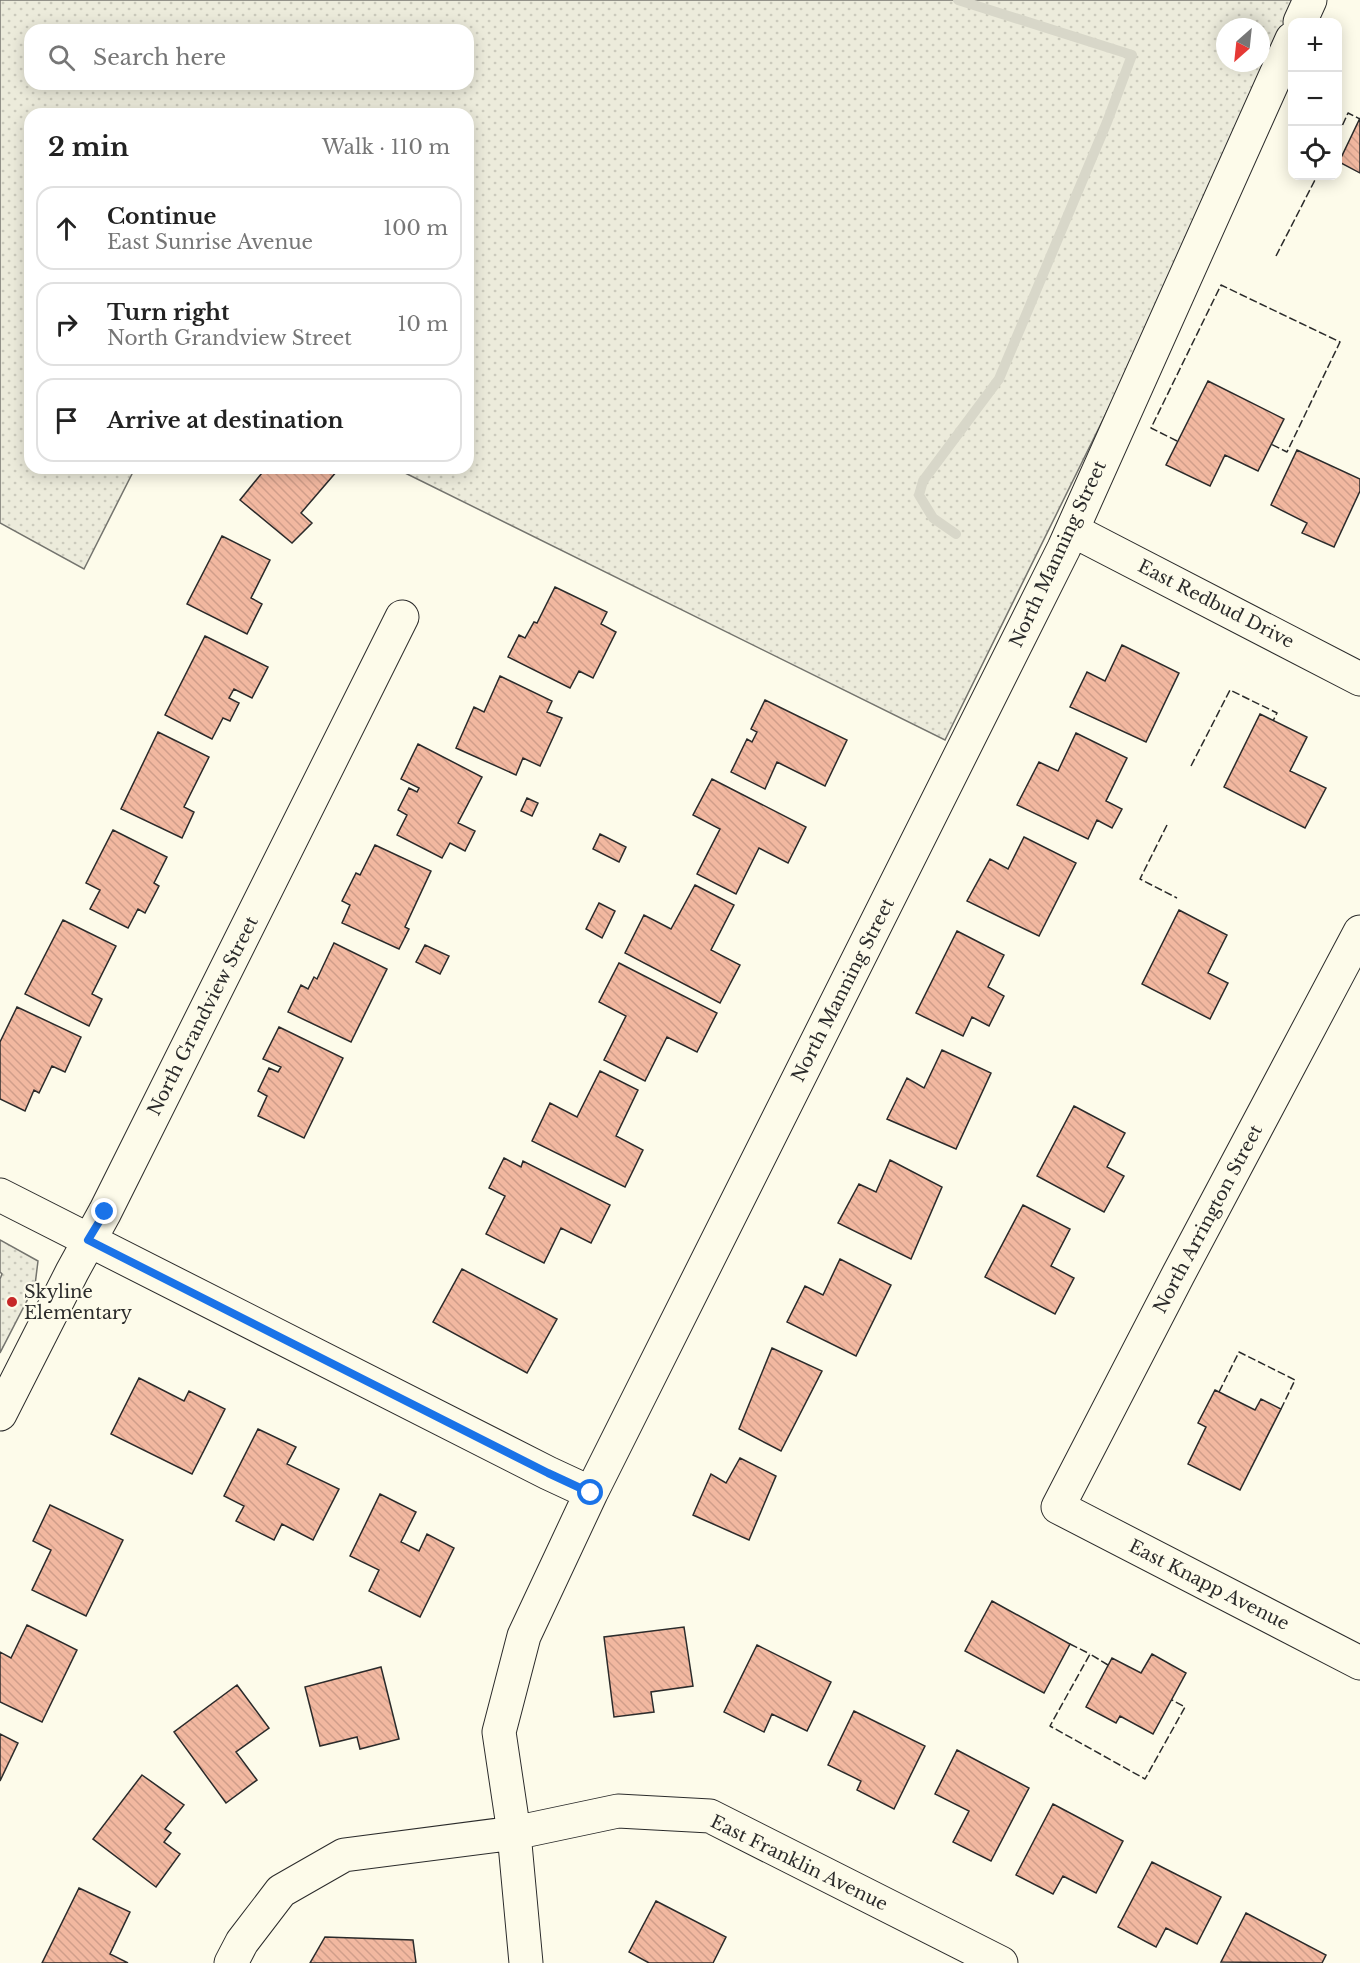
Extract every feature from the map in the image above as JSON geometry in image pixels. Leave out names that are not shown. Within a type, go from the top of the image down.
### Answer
[{"type":"street","points":[[1302,18],[1310,0]]},
{"type":"street","name":"North Manning Street","points":[[526,1963],[514,1833],[499,1732],[524,1636],[591,1493],[1072,530],[1288,50]]},
{"type":"street","name":"East Redbud Drive","points":[[1072,530],[1360,679]]},
{"type":"street","name":"North Grandview Street","points":[[0,1414],[121,1180],[402,617]]},
{"type":"street","name":"North Arrington Street","points":[[1058,1507],[1360,932]]},
{"type":"street","points":[[0,1195],[591,1493]]},
{"type":"street","name":"East Knapp Avenue","points":[[1058,1507],[1360,1663]]},
{"type":"street","name":"East Franklin Avenue","points":[[231,1963],[242,1942],[280,1891],[344,1855],[514,1833],[618,1811],[710,1816],[1001,1963]]},
{"type":"shaded area","points":[[0,0],[1310,0],[1301,18],[1288,18],[1288,45],[945,740],[407,474],[474,474],[474,108],[24,108],[24,474],[132,474],[84,569],[0,523]]},
{"type":"shaded area","name":"Skyline Elementary","points":[[0,1240],[38,1261],[35,1285],[0,1353],[0,1279],[2,1274],[0,1272]]},
{"type":"building","points":[[1360,118],[1360,173],[1342,164],[1342,156]]},
{"type":"building","points":[[1208,381],[1284,419],[1258,471],[1225,455],[1210,486],[1166,465]]},
{"type":"building","points":[[1297,450],[1360,479],[1360,491],[1334,547],[1302,533],[1307,523],[1271,505]]},
{"type":"building","points":[[261,474],[334,474],[301,513],[312,523],[292,543],[240,500]]},
{"type":"building","points":[[222,536],[270,560],[251,598],[262,604],[247,634],[187,604]]},
{"type":"building","points":[[555,587],[607,612],[601,624],[616,632],[593,678],[579,671],[570,688],[508,657],[519,635],[525,638],[534,622],[537,623]]},
{"type":"building","points":[[205,636],[268,667],[252,698],[234,689],[229,698],[239,703],[230,721],[223,718],[212,739],[165,715]]},
{"type":"building","points":[[1122,645],[1179,673],[1146,742],[1070,707],[1087,672],[1105,681]]},
{"type":"building","points":[[500,676],[552,701],[547,712],[562,718],[540,766],[523,758],[516,775],[456,748],[474,707],[484,712]]},
{"type":"building","points":[[765,700],[847,740],[825,786],[777,762],[765,789],[731,772],[747,739],[752,742],[757,732],[751,729]]},
{"type":"building","points":[[1260,714],[1307,737],[1290,771],[1326,788],[1305,828],[1224,787]]},
{"type":"building","points":[[158,732],[209,757],[184,807],[194,812],[182,838],[121,809]]},
{"type":"building","points":[[1076,733],[1127,758],[1106,801],[1122,809],[1112,828],[1097,820],[1088,839],[1017,805],[1039,762],[1058,771]]},
{"type":"building","points":[[418,744],[482,777],[458,823],[475,831],[465,851],[450,843],[442,858],[397,835],[407,815],[398,810],[409,788],[417,792],[419,788],[401,779]]},
{"type":"building","points":[[712,779],[806,827],[788,863],[759,848],[736,894],[697,874],[720,829],[693,815]]},
{"type":"building","points":[[527,798],[538,803],[532,816],[521,811]]},
{"type":"building","points":[[113,830],[167,857],[154,883],[159,886],[145,913],[138,909],[128,928],[90,909],[100,890],[86,883]]},
{"type":"building","points":[[600,834],[626,847],[619,862],[593,849]]},
{"type":"building","points":[[1024,837],[1076,863],[1039,936],[967,901],[990,859],[1008,869]]},
{"type":"building","points":[[375,845],[431,871],[405,927],[409,929],[399,949],[342,923],[350,905],[342,901],[356,873],[360,875]]},
{"type":"building","points":[[695,885],[734,905],[711,950],[740,965],[720,1003],[625,953],[644,915],[671,929]]},
{"type":"building","points":[[599,903],[615,911],[602,938],[586,929]]},
{"type":"building","points":[[1179,910],[1227,935],[1208,973],[1228,983],[1210,1019],[1142,984]]},
{"type":"building","points":[[63,920],[116,946],[92,994],[102,999],[89,1026],[25,994]]},
{"type":"building","points":[[957,931],[1004,955],[988,987],[1004,996],[989,1026],[972,1017],[963,1036],[916,1013]]},
{"type":"building","points":[[334,943],[387,969],[351,1042],[288,1012],[301,985],[308,989],[314,977],[317,979]]},
{"type":"building","points":[[425,945],[449,956],[440,974],[416,962]]},
{"type":"building","points":[[619,963],[717,1013],[697,1052],[667,1037],[645,1081],[604,1060],[626,1016],[599,1002]]},
{"type":"building","points":[[17,1007],[81,1037],[65,1072],[52,1066],[39,1093],[34,1090],[25,1111],[0,1099],[0,1042]]},
{"type":"building","points":[[279,1027],[343,1058],[304,1138],[258,1116],[267,1096],[258,1091],[269,1068],[278,1072],[281,1067],[263,1059]]},
{"type":"building","points":[[942,1050],[991,1073],[956,1149],[887,1119],[907,1078],[924,1088]]},
{"type":"building","points":[[600,1071],[638,1090],[616,1136],[643,1150],[625,1187],[532,1141],[550,1103],[577,1117]]},
{"type":"building","points":[[1074,1106],[1125,1133],[1107,1167],[1124,1176],[1104,1212],[1037,1176]]},
{"type":"building","points":[[504,1158],[521,1167],[523,1161],[610,1205],[591,1243],[561,1228],[544,1263],[486,1234],[505,1196],[489,1188]]},
{"type":"building","points":[[890,1160],[942,1187],[911,1259],[838,1223],[859,1184],[876,1192]]},
{"type":"building","points":[[1023,1205],[1070,1229],[1051,1266],[1074,1278],[1055,1314],[985,1277]]},
{"type":"building","points":[[840,1259],[891,1285],[856,1356],[787,1322],[805,1286],[823,1295]]},
{"type":"building","points":[[462,1269],[557,1319],[527,1373],[433,1322]]},
{"type":"building","points":[[772,1348],[822,1371],[781,1451],[739,1429]]},
{"type":"building","points":[[139,1378],[184,1401],[189,1391],[225,1409],[192,1474],[111,1434]]},
{"type":"building","points":[[1215,1390],[1255,1410],[1261,1399],[1281,1409],[1240,1490],[1188,1464],[1206,1427],[1198,1423]]},
{"type":"building","points":[[258,1429],[296,1447],[287,1464],[339,1489],[313,1540],[282,1524],[274,1540],[236,1521],[244,1506],[224,1496]]},
{"type":"building","points":[[740,1458],[776,1476],[749,1540],[693,1515],[711,1474],[726,1483]]},
{"type":"building","points":[[380,1494],[416,1512],[401,1542],[419,1551],[427,1534],[454,1548],[420,1617],[369,1591],[379,1570],[350,1556]]},
{"type":"building","points":[[50,1505],[123,1540],[86,1616],[32,1590],[51,1550],[33,1541]]},
{"type":"building","points":[[992,1601],[1070,1644],[1044,1693],[965,1651]]},
{"type":"building","points":[[27,1625],[77,1650],[42,1722],[0,1702],[0,1652],[11,1658]]},
{"type":"building","points":[[684,1627],[693,1686],[651,1692],[654,1712],[614,1717],[604,1637]]},
{"type":"building","points":[[757,1645],[831,1682],[807,1731],[772,1714],[764,1732],[724,1712]]},
{"type":"building","points":[[1152,1654],[1186,1673],[1153,1734],[1120,1716],[1116,1723],[1086,1707],[1112,1658],[1141,1673]]},
{"type":"building","points":[[381,1667],[399,1739],[360,1749],[357,1737],[320,1746],[305,1687]]},
{"type":"building","points":[[237,1685],[269,1728],[236,1752],[257,1780],[226,1803],[174,1732]]},
{"type":"building","points":[[854,1711],[925,1746],[894,1809],[857,1790],[861,1781],[828,1765]]},
{"type":"building","points":[[0,1734],[18,1743],[0,1781]]},
{"type":"building","points":[[957,1750],[1029,1788],[991,1861],[953,1842],[969,1811],[935,1794]]},
{"type":"building","points":[[142,1775],[184,1805],[165,1829],[171,1833],[164,1842],[180,1854],[156,1887],[93,1839]]},
{"type":"building","points":[[1053,1804],[1123,1841],[1096,1893],[1063,1876],[1053,1894],[1016,1875]]},
{"type":"building","points":[[1152,1862],[1221,1897],[1197,1944],[1166,1928],[1156,1947],[1118,1927]]},
{"type":"building","points":[[79,1888],[130,1912],[110,1954],[128,1963],[42,1963]]},
{"type":"building","points":[[656,1901],[726,1937],[713,1963],[649,1963],[629,1952]]},
{"type":"building","points":[[1246,1913],[1326,1955],[1322,1963],[1221,1962]]},
{"type":"building","points":[[325,1937],[413,1940],[416,1963],[310,1963]]},
{"type":"waterway","points":[[956,534],[933,518],[919,495],[923,481],[999,379],[1107,122],[1132,55],[958,0]]},
{"type":"fence","points":[[1342,126],[1348,113],[1360,119]]},
{"type":"fence","points":[[1276,256],[1315,180]]},
{"type":"fence","points":[[1177,441],[1151,428],[1221,285],[1340,342],[1287,452],[1271,444]]},
{"type":"fence","points":[[1191,766],[1230,690],[1277,713],[1273,721]]},
{"type":"fence","points":[[1167,825],[1140,879],[1177,898]]},
{"type":"fence","points":[[1219,1392],[1239,1352],[1295,1380],[1281,1409]]},
{"type":"fence","points":[[1070,1644],[1090,1654]]},
{"type":"fence","points":[[1108,1665],[1090,1654],[1050,1726],[1145,1779],[1185,1707],[1172,1700]]},
{"type":"place","name":"Skyline Elementary","points":[[12,1302]]},
{"type":"route","points":[[105,1212],[88,1240],[591,1493]]}]
